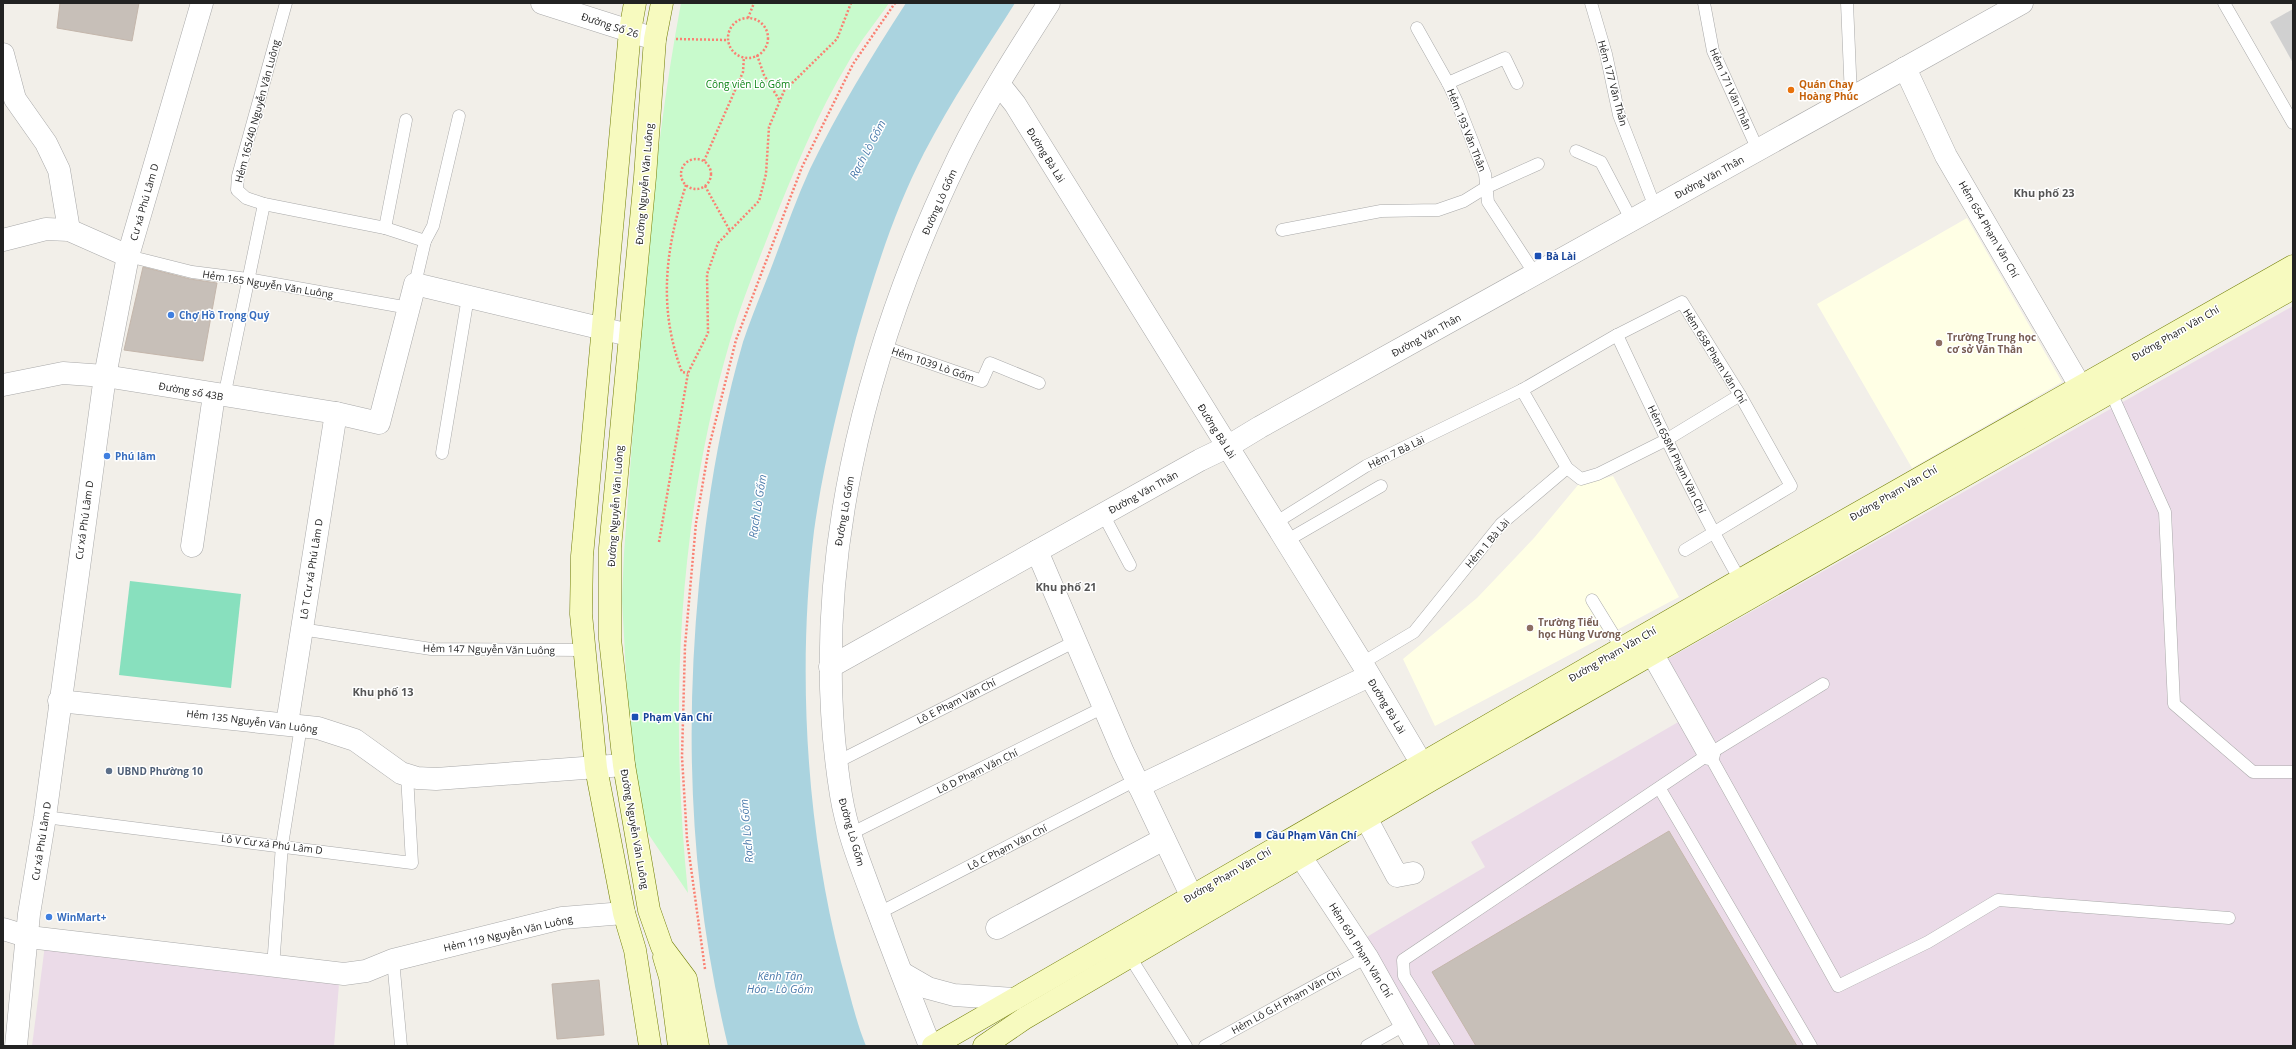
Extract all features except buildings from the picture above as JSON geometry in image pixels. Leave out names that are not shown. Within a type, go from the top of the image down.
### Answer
[{"type":"main road","points":[[635,3],[630,31],[582,556],[581,614],[583,650],[596,768],[624,913],[635,950],[646,977],[659,1046]]},
{"type":"main road","name":"Đường Nguyễn Văn Luông","points":[[662,3],[665,39],[645,176],[610,548],[610,639],[624,765],[649,910],[662,947],[686,979],[698,1046]]},
{"type":"main road","name":"Đường Phạm Văn Chí","points":[[1627,657],[1652,653],[2106,383],[2293,266]]},
{"type":"main road","name":"Đường Phạm Văn Chí","points":[[2106,383],[2293,288]]},
{"type":"main road","name":"Đường Phạm Văn Chí","points":[[933,1046],[1191,896],[1427,772],[1627,657],[1740,580],[2085,395]]},
{"type":"main road","name":"Đường Phạm Văn Chí","points":[[984,1046],[1025,1018],[1366,818],[1427,772]]},
{"type":"main road","points":[[662,947],[670,977],[679,1046]]},
{"type":"main road","points":[[635,950],[629,976],[636,1046]]},
{"type":"main road","points":[[635,950],[650,1046]]},
{"type":"main road","points":[[1014,1046],[1025,1018]]},
{"type":"street","name":"Cư xá Phú Lâm D","points":[[16,1046],[30,914],[45,817],[59,701],[104,376],[128,256],[202,3]]},
{"type":"street","name":"Đường Số 26","points":[[542,3],[630,31],[665,39]]},
{"type":"street","name":"Đường Lò Gốm","points":[[930,1046],[850,834],[842,797],[837,762],[830,667],[833,599],[841,524],[865,414],[884,347],[918,250],[959,156],[999,84],[1049,3]]},
{"type":"street","name":"Đường Văn Thân","points":[[830,667],[1200,460],[1227,448],[1260,427],[1631,219],[2022,3]]},
{"type":"street","points":[[3,54],[9,100],[46,143],[59,170],[69,230]]},
{"type":"street","name":"Hẻm 654 Phạm Văn Chí","points":[[1905,68],[1946,156],[2085,395]]},
{"type":"street","name":"Đường Bà Lài","points":[[999,84],[1015,104],[1227,448],[1366,669],[1427,772]]},
{"type":"street","points":[[3,240],[46,229],[69,230],[128,256]]},
{"type":"street","points":[[410,308],[415,284],[629,335]]},
{"type":"street","name":"Đường số 43B","points":[[3,384],[63,373],[104,376],[219,396],[336,413],[379,423],[410,308]]},
{"type":"street","points":[[192,546],[219,396]]},
{"type":"street","name":"Lô T Cư xá Phú Lâm D","points":[[294,725],[301,629],[336,413]]},
{"type":"street","points":[[1037,551],[1104,707],[1191,896]]},
{"type":"street","points":[[1652,653],[1709,754]]},
{"type":"street","points":[[1138,783],[1366,669]]},
{"type":"street","name":"Hẻm 135 Nguyễn Văn Luông","points":[[59,701],[294,725],[331,732],[355,740],[407,775],[436,779],[624,765]]},
{"type":"street","points":[[1366,818],[1398,876],[1413,873]]},
{"type":"street","points":[[997,928],[1164,839]]},
{"type":"street","name":"Hẻm 691 Phạm Văn Chí","points":[[1301,857],[1367,957],[1417,1046]]},
{"type":"street","name":"Hẻm 119 Nguyễn Văn Luông","points":[[393,960],[562,918],[624,913]]},
{"type":"street","points":[[3,929],[28,936],[273,967],[344,974],[366,971],[393,960]]},
{"type":"street","points":[[902,973],[928,988],[954,995],[1014,999]]},
{"type":"lane","name":"Hẻm 165/40 Nguyễn Văn Luông","points":[[264,204],[246,198],[237,190],[238,176],[286,3]]},
{"type":"lane","name":"Hẻm 177 Văn Thân","points":[[1590,3],[1606,54],[1619,115],[1655,207]]},
{"type":"lane","name":"Hẻm 171 Văn Thân","points":[[1704,3],[1713,51],[1758,150]]},
{"type":"lane","points":[[1847,3],[1851,97]]},
{"type":"lane","points":[[2224,3],[2293,123]]},
{"type":"lane","name":"Hẻm 193 Văn Thân","points":[[1417,28],[1448,83],[1486,174],[1488,202],[1534,274]]},
{"type":"lane","points":[[1448,83],[1505,58],[1517,83]]},
{"type":"lane","points":[[415,284],[425,241],[433,226],[458,116]]},
{"type":"lane","points":[[385,228],[406,120]]},
{"type":"lane","points":[[1576,151],[1601,162],[1631,219]]},
{"type":"lane","points":[[1282,230],[1381,211],[1438,210],[1464,201],[1486,188],[1538,164]]},
{"type":"lane","points":[[219,396],[248,279],[264,204],[385,228],[425,241]]},
{"type":"lane","name":"Hẻm 165 Nguyễn Văn Luông","points":[[128,256],[192,272],[248,279],[410,308]]},
{"type":"lane","points":[[442,453],[468,297]]},
{"type":"lane","name":"Hẻm 658 Phạm Văn Chí","points":[[1522,390],[1617,336],[1682,302],[1740,395],[1791,486],[1714,534]]},
{"type":"lane","name":"Hẻm 658M Phạm Văn Chí","points":[[1617,336],[1666,440],[1714,534],[1740,580]]},
{"type":"lane","name":"Hẻm 1039 Lò Gốm","points":[[884,347],[982,381],[990,363],[1039,383]]},
{"type":"lane","points":[[2106,383],[2165,512],[2174,704],[2253,772],[2293,772]]},
{"type":"lane","points":[[1522,390],[1567,468],[1581,479],[1598,474],[1666,440],[1740,395]]},
{"type":"lane","name":"Hẻm 7 Bà Lài","points":[[1280,532],[1366,466],[1522,390]]},
{"type":"lane","name":"Hẻm 1 Bà Lài","points":[[1366,669],[1414,632],[1501,524],[1567,468]]},
{"type":"lane","points":[[1280,532],[1381,486]]},
{"type":"lane","points":[[1103,514],[1130,565]]},
{"type":"lane","points":[[1685,550],[1714,534]]},
{"type":"lane","points":[[1592,600],[1627,657]]},
{"type":"lane","name":"Hẻm 147 Nguyễn Văn Luông","points":[[301,629],[431,649],[583,650]]},
{"type":"lane","name":"Lô E Phạm Văn Chí","points":[[837,762],[1076,641]]},
{"type":"lane","points":[[1448,1046],[1404,976],[1403,960],[1660,789],[1709,754],[1823,684]]},
{"type":"lane","name":"Lô D Phạm Văn Chí","points":[[850,834],[1104,707]]},
{"type":"lane","points":[[273,967],[282,845],[294,725]]},
{"type":"lane","points":[[1709,754],[1838,986],[1928,942],[1998,900],[2229,918]]},
{"type":"lane","name":"Lô V Cư xá Phú Lâm D","points":[[45,817],[282,845],[412,863],[407,775]]},
{"type":"lane","name":"Lô C Phạm Văn Chí","points":[[879,913],[1138,783]]},
{"type":"lane","points":[[1660,789],[1812,1046]]},
{"type":"lane","points":[[1130,957],[1186,1046]]},
{"type":"lane","name":"Hẻm Lô G.H Phạm Văn Chí","points":[[1205,1046],[1367,957]]},
{"type":"lane","points":[[393,960],[401,1046]]},
{"type":"lane","points":[[1368,1046],[1406,1024]]},
{"type":"path","points":[[748,18],[754,3]]},
{"type":"path","points":[[659,542],[688,373],[708,333],[707,274],[718,243],[759,201],[766,174],[769,127],[784,92],[837,39],[851,3]]},
{"type":"path","points":[[706,971],[686,839],[682,757],[686,630],[696,523],[709,446],[736,340],[802,167],[854,64],[895,3]]},
{"type":"path","points":[[748,18],[760,22],[767,33],[766,46],[757,55],[744,57],[733,51],[728,40],[731,27],[741,19],[748,18]]},
{"type":"path","points":[[665,39],[728,40]]},
{"type":"path","points":[[757,55],[764,75],[780,101]]},
{"type":"path","points":[[704,161],[743,72],[744,57]]},
{"type":"path","points":[[686,185],[695,189],[705,186],[711,178],[712,173],[708,164],[704,161],[695,159],[686,163],[681,172],[686,185],[668,255],[666,299],[672,346],[682,372],[688,373]]},
{"type":"path","points":[[705,186],[730,231]]},
{"type":"shaded area","points":[[2293,9],[2293,63],[2270,22]]},
{"type":"shaded area","name":"Trường Trung học cơ sở Văn Thân","points":[[1967,218],[2062,382],[1912,468],[1817,304]]},
{"type":"shaded area","points":[[2293,306],[2293,1046],[1428,1046],[1365,938],[1485,867],[1471,842],[1680,721],[1650,669]]},
{"type":"shaded area","name":"Trường Tiểu học Hùng Vương","points":[[1613,476],[1679,597],[1435,726],[1403,659],[1477,598],[1534,538],[1578,485]]},
{"type":"shaded area","points":[[45,945],[339,984],[334,1046],[32,1046]]},
{"type":"green space","name":"Công viên Lò Gốm","points":[[681,3],[889,3],[858,46],[837,81],[797,166],[759,258],[739,313],[712,409],[699,477],[689,546],[682,615],[679,684],[679,754],[682,824],[688,893],[643,826],[628,711],[622,599],[624,553],[645,277],[669,71]]},
{"type":"green space","points":[[130,581],[241,594],[231,688],[119,675]]},
{"type":"water","name":"Kênh Tân Hóa - Lò Gốm","points":[[906,3],[1015,3],[934,134],[913,175],[894,220],[856,338],[827,458],[814,531],[806,638],[808,748],[813,803],[829,910],[852,1004],[866,1046],[728,1046],[706,931],[694,816],[692,759],[694,643],[706,523],[715,462],[743,342],[799,194],[810,169],[843,105]]},
{"type":"place","name":"Quán Chay Hoàng Phúc","points":[[1791,90]]},
{"type":"place","name":"Bà Lài","points":[[1538,256]]},
{"type":"place","name":"Chợ Hồ Trọng Quý","points":[[171,315]]},
{"type":"place","name":"Trường Trung học cơ sở Văn Thân","points":[[1939,343]]},
{"type":"place","name":"Phú lâm","points":[[107,456]]},
{"type":"place","name":"Trường Tiểu học Hùng Vương","points":[[1530,628]]},
{"type":"place","name":"Phạm Văn Chí","points":[[635,717]]},
{"type":"place","name":"UBND Phường 10","points":[[109,771]]},
{"type":"place","name":"Cầu Phạm Văn Chí","points":[[1258,835]]},
{"type":"place","name":"WinMart+","points":[[49,917]]},
{"type":"district","name":"Khu phố 23","points":[[2044,192]]},
{"type":"district","name":"Khu phố 21","points":[[1066,586]]},
{"type":"district","name":"Khu phố 13","points":[[383,691]]},
{"type":"water label","name":"Rạch Lò Gốm","points":[[867,149]]},
{"type":"water label","name":"Rạch Lò Gốm","points":[[757,506]]},
{"type":"water label","name":"Rạch Lò Gốm","points":[[746,831]]}]
